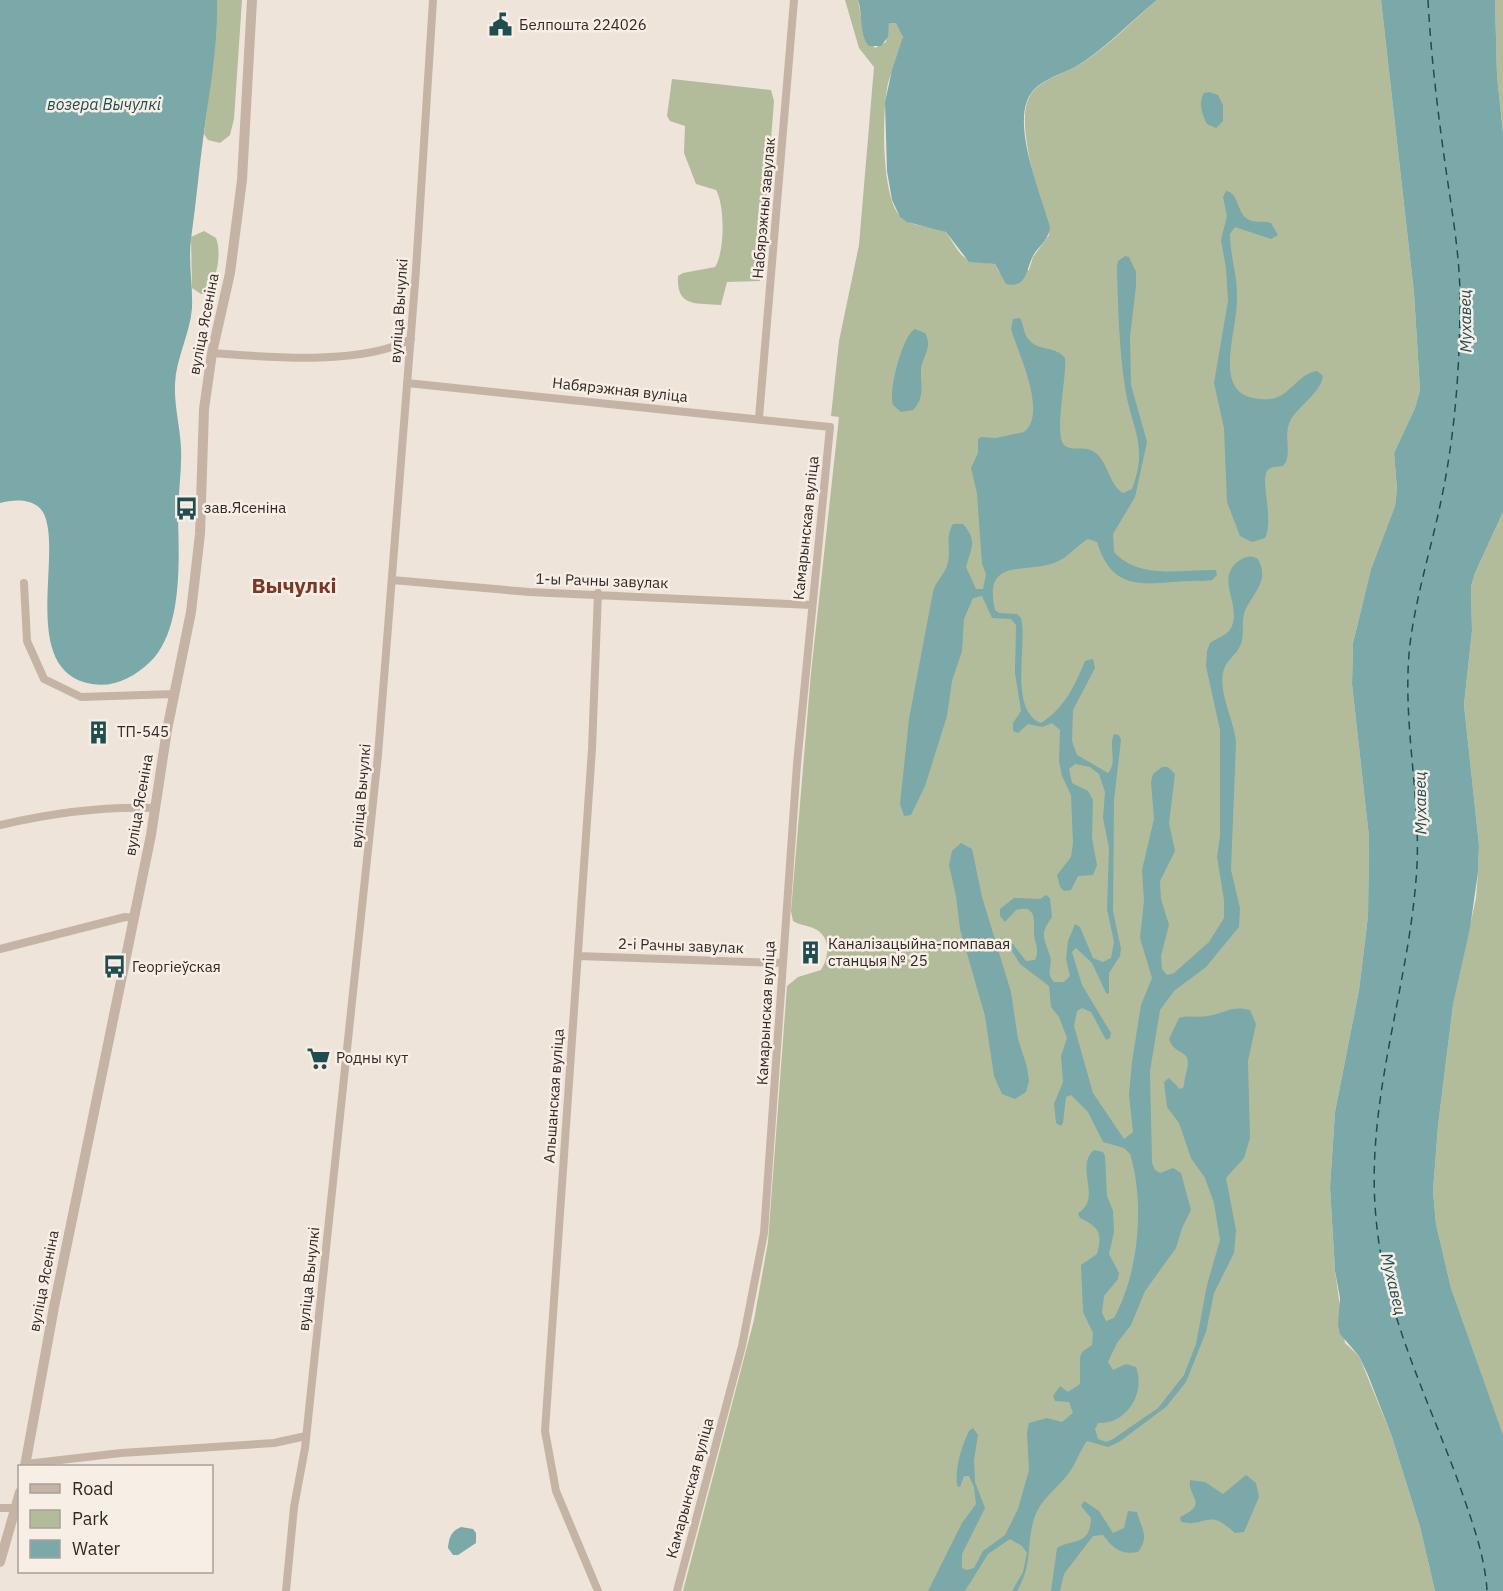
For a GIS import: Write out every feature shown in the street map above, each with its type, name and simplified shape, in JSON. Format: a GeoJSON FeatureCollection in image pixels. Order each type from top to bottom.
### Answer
{"type":"FeatureCollection","features":[{"type":"Feature","properties":{"kind":"street","name":"вуліца Ясеніна"},"geometry":{"type":"LineString","coordinates":[[26,1465],[54,1307],[156,808],[174,694],[191,612],[200,534],[203,420],[212,352],[230,273],[242,180],[252,0]]}},
{"type":"Feature","properties":{"kind":"street","name":"вуліца Вычулкі"},"geometry":{"type":"LineString","coordinates":[[286,1591],[294,1508],[306,1436],[368,871],[411,339],[433,0]]}},
{"type":"Feature","properties":{"kind":"street","name":"Набярэжны завулак"},"geometry":{"type":"LineString","coordinates":[[759,418],[794,0]]}},
{"type":"Feature","properties":{"kind":"street"},"geometry":{"type":"LineString","coordinates":[[212,352],[272,357],[358,354],[400,345],[411,339]]}},
{"type":"Feature","properties":{"kind":"street","name":"Набярэжная вуліца"},"geometry":{"type":"LineString","coordinates":[[407,383],[830,427]]}},
{"type":"Feature","properties":{"kind":"street","name":"Камарынская вуліца"},"geometry":{"type":"LineString","coordinates":[[677,1591],[742,1346],[758,1272],[772,1143],[782,963],[812,605],[830,427]]}},
{"type":"Feature","properties":{"kind":"street","name":"1-ы Рачны завулак"},"geometry":{"type":"LineString","coordinates":[[392,580],[529,592],[598,593],[812,605]]}},
{"type":"Feature","properties":{"kind":"street"},"geometry":{"type":"LineString","coordinates":[[24,583],[27,641],[44,679],[81,697],[174,694]]}},
{"type":"Feature","properties":{"kind":"street","name":"Альшанская вуліца"},"geometry":{"type":"LineString","coordinates":[[598,593],[592,749],[545,1431],[556,1491],[598,1591]]}},
{"type":"Feature","properties":{"kind":"street"},"geometry":{"type":"LineString","coordinates":[[0,825],[34,817],[103,809],[156,808]]}},
{"type":"Feature","properties":{"kind":"street"},"geometry":{"type":"LineString","coordinates":[[0,949],[124,917],[134,918]]}},
{"type":"Feature","properties":{"kind":"street","name":"2-і Рачны завулак"},"geometry":{"type":"LineString","coordinates":[[578,956],[782,963]]}},
{"type":"Feature","properties":{"kind":"street"},"geometry":{"type":"LineString","coordinates":[[26,1465],[121,1453],[274,1443],[306,1436]]}},
{"type":"Feature","properties":{"kind":"street"},"geometry":{"type":"LineString","coordinates":[[0,1562],[18,1500]]}},
{"type":"Feature","properties":{"kind":"street"},"geometry":{"type":"LineString","coordinates":[[0,1508],[16,1508]]}},
{"type":"Feature","properties":{"kind":"green space"},"geometry":{"type":"Polygon","coordinates":[[[217,0],[242,0],[234,119],[230,135],[220,143],[208,140],[204,134],[214,53],[217,0]]]}},
{"type":"Feature","properties":{"kind":"green space"},"geometry":{"type":"Polygon","coordinates":[[[845,0],[858,0],[863,28],[875,48],[886,42],[889,23],[896,23],[902,35],[901,51],[888,83],[884,131],[889,189],[899,215],[910,223],[946,232],[964,257],[969,260],[995,264],[999,272],[1029,270],[1033,257],[1049,235],[1031,167],[1025,129],[1025,113],[1032,93],[1042,83],[1075,67],[1097,52],[1157,0],[1381,0],[1414,293],[1420,390],[1415,408],[1394,453],[1397,489],[1395,506],[1371,569],[1353,643],[1352,684],[1369,837],[1368,916],[1359,990],[1335,1112],[1330,1187],[1335,1271],[1345,1343],[1359,1356],[1392,1437],[1420,1527],[1435,1591],[683,1591],[754,1320],[768,1242],[787,986],[798,977],[821,970],[827,952],[826,941],[819,931],[793,921],[791,911],[811,673],[839,417],[831,416],[839,341],[859,245],[874,67],[859,48],[845,0]]]}},
{"type":"Feature","properties":{"kind":"green space"},"geometry":{"type":"Polygon","coordinates":[[[1495,0],[1503,0],[1503,133],[1497,75],[1495,0]]]}},
{"type":"Feature","properties":{"kind":"green space"},"geometry":{"type":"Polygon","coordinates":[[[672,79],[771,90],[774,101],[760,281],[727,282],[721,305],[690,302],[680,294],[678,286],[678,276],[683,273],[715,267],[721,251],[723,228],[721,206],[716,190],[696,184],[684,153],[685,126],[670,121],[667,116],[672,79]]]}},
{"type":"Feature","properties":{"kind":"green space"},"geometry":{"type":"Polygon","coordinates":[[[204,231],[216,238],[219,251],[216,274],[210,288],[206,293],[201,294],[192,288],[191,237],[204,231]]]}},
{"type":"Feature","properties":{"kind":"green space"},"geometry":{"type":"Polygon","coordinates":[[[1503,512],[1503,1436],[1451,1288],[1436,1224],[1433,1191],[1438,1126],[1453,1005],[1476,898],[1478,872],[1479,845],[1464,705],[1472,631],[1471,587],[1475,573],[1503,512]]]}},
{"type":"Feature","properties":{"kind":"water","name":"возера Вычулкі"},"geometry":{"type":"Polygon","coordinates":[[[0,0],[217,0],[213,66],[190,248],[192,308],[175,384],[181,456],[177,594],[174,613],[161,648],[150,662],[130,677],[116,683],[92,684],[69,675],[56,658],[49,636],[47,610],[49,556],[44,514],[31,502],[0,503],[0,0]]]}},
{"type":"Feature","properties":{"kind":"water"},"geometry":{"type":"Polygon","coordinates":[[[858,0],[1157,0],[1086,60],[1035,88],[1027,101],[1024,130],[1031,164],[1050,227],[1045,240],[1033,256],[1025,277],[1018,284],[1006,284],[995,264],[969,262],[946,232],[907,222],[900,217],[892,200],[887,171],[885,102],[903,37],[896,23],[889,23],[888,37],[881,46],[869,46],[862,31],[858,0]]]}},
{"type":"Feature","properties":{"kind":"water","name":"Мухавец"},"geometry":{"type":"Polygon","coordinates":[[[1381,0],[1495,0],[1497,75],[1503,133],[1503,512],[1475,573],[1471,587],[1472,631],[1464,705],[1479,845],[1478,872],[1470,928],[1453,1005],[1438,1126],[1433,1191],[1436,1224],[1451,1288],[1503,1435],[1503,1591],[1435,1591],[1420,1527],[1392,1437],[1359,1356],[1340,1334],[1338,1325],[1340,1298],[1335,1271],[1330,1187],[1335,1112],[1359,990],[1368,916],[1369,837],[1352,684],[1353,643],[1371,569],[1395,506],[1397,489],[1394,453],[1415,408],[1420,390],[1414,293],[1381,0]]]}},
{"type":"Feature","properties":{"kind":"water"},"geometry":{"type":"Polygon","coordinates":[[[1204,93],[1218,95],[1223,105],[1223,121],[1216,128],[1207,124],[1201,109],[1202,97],[1204,93]]]}},
{"type":"Feature","properties":{"kind":"water"},"geometry":{"type":"Polygon","coordinates":[[[1226,191],[1233,195],[1246,218],[1271,223],[1278,235],[1271,239],[1235,227],[1230,234],[1237,291],[1230,365],[1232,379],[1238,390],[1250,397],[1270,399],[1283,394],[1310,373],[1317,371],[1323,376],[1318,388],[1291,419],[1287,435],[1286,462],[1283,466],[1269,469],[1266,473],[1268,530],[1265,538],[1252,542],[1240,536],[1227,502],[1224,428],[1214,383],[1228,301],[1221,240],[1227,216],[1223,197],[1226,191]]]}},
{"type":"Feature","properties":{"kind":"water"},"geometry":{"type":"Polygon","coordinates":[[[1125,256],[1129,257],[1136,272],[1130,337],[1131,385],[1147,442],[1135,497],[1113,534],[1114,552],[1124,561],[1147,570],[1216,570],[1217,575],[1212,580],[1203,581],[1139,583],[1126,580],[1115,573],[1105,561],[1097,542],[1088,539],[1054,563],[1009,571],[1000,575],[995,582],[993,593],[995,610],[999,613],[1017,614],[1021,618],[1023,630],[1022,691],[1031,716],[1041,723],[1057,710],[1068,695],[1085,661],[1093,659],[1095,668],[1073,710],[1072,741],[1077,755],[1108,773],[1113,759],[1114,734],[1119,735],[1121,740],[1114,800],[1113,911],[1121,949],[1120,956],[1109,973],[1109,994],[1106,993],[1092,963],[1076,948],[1072,952],[1082,985],[1111,1033],[1110,1038],[1106,1040],[1091,1012],[1082,1008],[1077,1011],[1074,1026],[1093,1093],[1124,1139],[1133,1132],[1129,1095],[1132,1062],[1141,1005],[1152,978],[1140,938],[1144,901],[1142,870],[1154,819],[1151,782],[1153,774],[1162,767],[1168,767],[1175,774],[1169,823],[1175,851],[1160,881],[1161,899],[1169,925],[1161,956],[1162,969],[1167,975],[1174,973],[1209,942],[1224,918],[1224,900],[1217,857],[1220,836],[1220,730],[1206,666],[1207,651],[1210,643],[1225,634],[1232,626],[1234,617],[1228,582],[1233,567],[1242,559],[1253,557],[1258,559],[1262,575],[1261,582],[1244,614],[1241,642],[1225,666],[1222,678],[1224,696],[1236,742],[1231,870],[1240,908],[1239,927],[1206,967],[1174,991],[1160,1010],[1150,1071],[1152,1163],[1155,1170],[1160,1173],[1173,1168],[1181,1173],[1191,1210],[1176,1248],[1145,1291],[1131,1325],[1117,1343],[1108,1362],[1113,1370],[1126,1364],[1136,1367],[1138,1387],[1136,1397],[1125,1413],[1117,1419],[1098,1423],[1095,1429],[1098,1439],[1106,1442],[1113,1439],[1158,1408],[1184,1375],[1196,1344],[1207,1285],[1220,1240],[1214,1203],[1205,1178],[1191,1158],[1179,1123],[1167,1107],[1164,1082],[1169,1078],[1180,1089],[1183,1088],[1188,1065],[1186,1056],[1175,1049],[1169,1039],[1179,1018],[1208,1016],[1239,1008],[1250,1010],[1256,1024],[1248,1061],[1250,1138],[1244,1158],[1226,1178],[1236,1230],[1234,1253],[1214,1293],[1206,1332],[1186,1382],[1166,1407],[1119,1442],[1108,1447],[1087,1441],[1071,1470],[1037,1512],[1025,1572],[1017,1591],[1012,1591],[1023,1572],[1027,1553],[1022,1546],[1010,1539],[988,1554],[965,1591],[928,1591],[962,1523],[976,1504],[974,1487],[969,1476],[964,1476],[960,1487],[957,1486],[959,1458],[969,1431],[973,1428],[978,1435],[974,1460],[975,1482],[985,1508],[962,1554],[962,1568],[966,1570],[974,1568],[983,1551],[1005,1535],[1018,1509],[1029,1470],[1027,1432],[1029,1423],[1047,1418],[1062,1422],[1073,1413],[1069,1402],[1055,1401],[1053,1396],[1060,1386],[1068,1392],[1080,1384],[1080,1357],[1082,1352],[1092,1345],[1093,1333],[1083,1312],[1081,1265],[1097,1254],[1100,1241],[1098,1232],[1092,1224],[1080,1218],[1078,1213],[1085,1207],[1088,1200],[1087,1165],[1094,1150],[1103,1152],[1105,1156],[1107,1196],[1113,1211],[1114,1232],[1109,1254],[1119,1273],[1118,1279],[1104,1296],[1102,1313],[1106,1321],[1114,1318],[1129,1280],[1134,1259],[1138,1215],[1135,1173],[1130,1154],[1124,1148],[1103,1142],[1088,1112],[1071,1095],[1066,1097],[1063,1123],[1061,1126],[1056,1123],[1054,1104],[1063,1082],[1061,1056],[1067,1038],[1059,1017],[1051,1007],[1049,986],[1020,964],[1009,946],[1012,943],[1026,961],[1035,960],[1037,950],[1033,915],[1028,909],[1023,909],[1016,910],[1005,922],[1000,916],[1000,909],[1014,898],[1040,899],[1046,895],[1050,898],[1052,917],[1045,928],[1044,936],[1051,960],[1050,975],[1054,982],[1064,982],[1070,976],[1066,959],[1068,941],[1075,924],[1080,927],[1093,958],[1103,962],[1111,958],[1114,942],[1107,909],[1109,848],[1103,818],[1105,792],[1099,774],[1090,767],[1075,764],[1069,769],[1072,783],[1088,791],[1093,800],[1092,838],[1097,865],[1093,875],[1078,876],[1071,890],[1064,891],[1060,887],[1057,875],[1071,857],[1073,843],[1071,795],[1062,776],[1059,761],[1060,730],[1052,723],[1042,727],[1028,724],[1018,733],[1013,731],[1013,723],[1021,711],[1015,673],[1016,625],[1011,619],[992,618],[982,596],[973,598],[964,619],[962,651],[952,681],[947,716],[925,786],[911,815],[904,816],[900,804],[909,719],[933,592],[947,566],[949,534],[953,524],[963,524],[968,530],[972,545],[966,567],[976,589],[983,589],[986,574],[982,564],[977,493],[971,468],[978,453],[978,439],[1024,432],[1031,423],[1032,397],[1025,367],[1011,329],[1013,319],[1020,318],[1026,335],[1034,344],[1057,352],[1065,358],[1060,418],[1061,439],[1064,445],[1093,451],[1102,460],[1119,490],[1123,493],[1132,489],[1137,474],[1139,448],[1125,387],[1120,342],[1117,267],[1118,261],[1125,256]]]}},
{"type":"Feature","properties":{"kind":"water"},"geometry":{"type":"Polygon","coordinates":[[[915,329],[925,333],[928,343],[921,369],[922,390],[920,400],[913,410],[901,412],[893,405],[894,377],[905,342],[915,329]]]}},
{"type":"Feature","properties":{"kind":"water"},"geometry":{"type":"Polygon","coordinates":[[[961,843],[972,849],[982,897],[1011,992],[1018,1039],[1027,1067],[1029,1081],[1026,1092],[1015,1099],[1002,1094],[994,1076],[985,1016],[960,929],[949,865],[952,851],[961,843]]]}},
{"type":"Feature","properties":{"kind":"water"},"geometry":{"type":"Polygon","coordinates":[[[1246,1475],[1256,1483],[1259,1497],[1244,1532],[1235,1533],[1226,1525],[1212,1520],[1196,1523],[1181,1522],[1180,1517],[1194,1508],[1196,1504],[1190,1480],[1205,1482],[1223,1494],[1246,1475]]]}},
{"type":"Feature","properties":{"kind":"water"},"geometry":{"type":"Polygon","coordinates":[[[1084,1501],[1099,1511],[1113,1533],[1124,1528],[1128,1511],[1137,1512],[1144,1532],[1142,1546],[1138,1552],[1126,1552],[1114,1547],[1103,1535],[1093,1536],[1064,1574],[1060,1591],[1051,1591],[1057,1548],[1080,1540],[1088,1534],[1091,1518],[1081,1506],[1084,1501]]]}},
{"type":"Feature","properties":{"kind":"water"},"geometry":{"type":"Polygon","coordinates":[[[461,1527],[473,1529],[476,1533],[476,1543],[458,1555],[453,1555],[448,1548],[450,1538],[461,1527]]]}},
{"type":"Feature","properties":{"kind":"ferry route"},"geometry":{"type":"LineString","coordinates":[[1428,0],[1435,85],[1459,267],[1459,350],[1456,401],[1446,476],[1410,644],[1408,703],[1417,821],[1416,880],[1411,922],[1381,1091],[1374,1175],[1376,1218],[1388,1286],[1408,1352],[1472,1521],[1480,1549],[1487,1591]]}},
{"type":"Feature","properties":{"kind":"place","name":"Белпошта 224026"},"geometry":{"type":"Point","coordinates":[501,25]}},
{"type":"Feature","properties":{"kind":"place","name":"зав.Ясеніна"},"geometry":{"type":"Point","coordinates":[186,508]}},
{"type":"Feature","properties":{"kind":"place","name":"ТП-545"},"geometry":{"type":"Point","coordinates":[99,732]}},
{"type":"Feature","properties":{"kind":"place","name":"Каналізацыйна-помпавая станцыя № 25"},"geometry":{"type":"Point","coordinates":[810,953]}},
{"type":"Feature","properties":{"kind":"place","name":"Георгіеўская"},"geometry":{"type":"Point","coordinates":[114,967]}},
{"type":"Feature","properties":{"kind":"place","name":"Родны кут"},"geometry":{"type":"Point","coordinates":[318,1058]}},
{"type":"Feature","properties":{"kind":"district","name":"Вычулкі"},"geometry":{"type":"Point","coordinates":[294,586]}}]}
